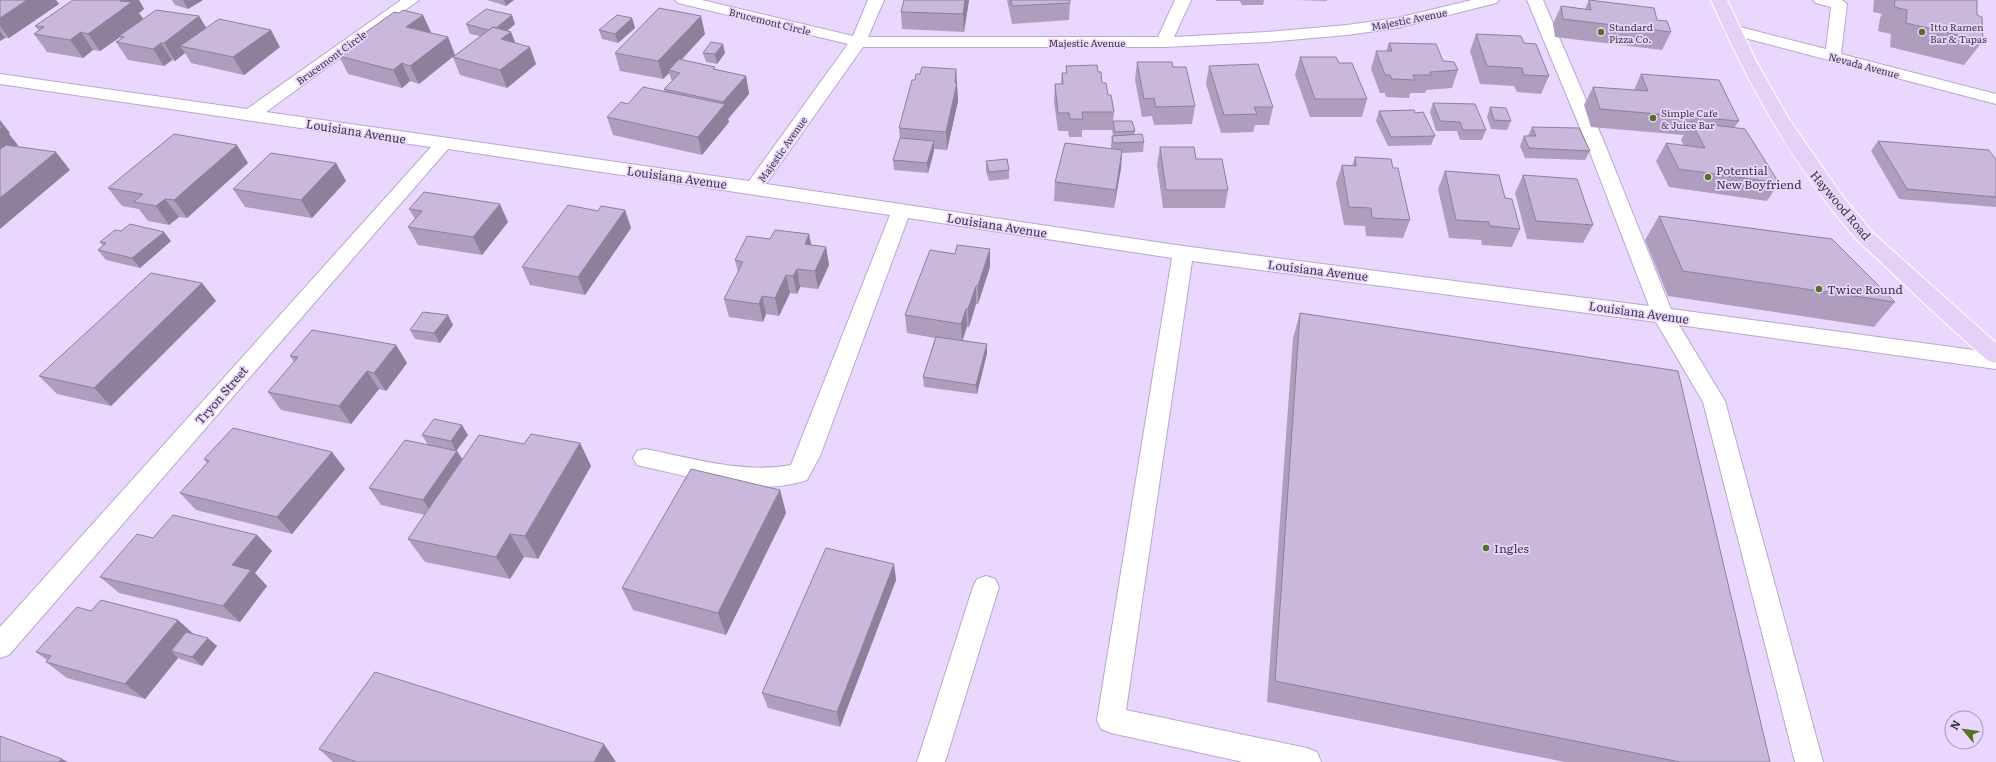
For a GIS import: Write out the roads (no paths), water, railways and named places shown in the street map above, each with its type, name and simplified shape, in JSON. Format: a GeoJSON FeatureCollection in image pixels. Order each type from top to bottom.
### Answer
{"type":"FeatureCollection","features":[{"type":"Feature","properties":{"kind":"main road","name":"Haywood Road"},"geometry":{"type":"LineString","coordinates":[[1718,0],[1732,30],[1778,117],[1808,163],[1859,230],[1923,292],[1996,355]]}},
{"type":"Feature","properties":{"kind":"street","name":"Brucemont Circle"},"geometry":{"type":"LineString","coordinates":[[250,115],[410,0]]}},
{"type":"Feature","properties":{"kind":"street","name":"Brucemont Circle"},"geometry":{"type":"LineString","coordinates":[[683,0],[858,42]]}},
{"type":"Feature","properties":{"kind":"street"},"geometry":{"type":"LineString","coordinates":[[858,42],[876,0]]}},
{"type":"Feature","properties":{"kind":"street"},"geometry":{"type":"LineString","coordinates":[[1164,42],[1183,0]]}},
{"type":"Feature","properties":{"kind":"street","name":"Majestic Avenue"},"geometry":{"type":"LineString","coordinates":[[754,188],[858,42],[1164,42],[1267,37],[1354,29],[1397,23],[1491,0]]}},
{"type":"Feature","properties":{"kind":"street"},"geometry":{"type":"LineString","coordinates":[[1535,0],[1595,142],[1663,315],[1714,401],[1809,762]]}},
{"type":"Feature","properties":{"kind":"street"},"geometry":{"type":"LineString","coordinates":[[1820,0],[1839,4],[1833,56]]}},
{"type":"Feature","properties":{"kind":"street","name":"Nevada Avenue"},"geometry":{"type":"LineString","coordinates":[[1732,30],[1996,99]]}},
{"type":"Feature","properties":{"kind":"street","name":"Louisiana Avenue"},"geometry":{"type":"LineString","coordinates":[[0,79],[754,188],[1183,253],[1663,315],[1996,361]]}},
{"type":"Feature","properties":{"kind":"street","name":"Tryon Street"},"geometry":{"type":"LineString","coordinates":[[0,646],[443,144]]}},
{"type":"Feature","properties":{"kind":"street"},"geometry":{"type":"LineString","coordinates":[[645,458],[746,476],[783,478],[799,473],[808,456],[901,210]]}},
{"type":"Feature","properties":{"kind":"street"},"geometry":{"type":"LineString","coordinates":[[1183,253],[1111,720],[1307,762]]}},
{"type":"Feature","properties":{"kind":"street"},"geometry":{"type":"LineString","coordinates":[[931,762],[986,587]]}},
{"type":"Feature","properties":{"kind":"place","name":"Standard Pizza Co."},"geometry":{"type":"Point","coordinates":[1601,32]}},
{"type":"Feature","properties":{"kind":"place","name":"Itto Ramen Bar & Tapas"},"geometry":{"type":"Point","coordinates":[1922,32]}},
{"type":"Feature","properties":{"kind":"place","name":"Simple Cafe & Juice Bar"},"geometry":{"type":"Point","coordinates":[1653,118]}},
{"type":"Feature","properties":{"kind":"place","name":"Potential New Boyfriend"},"geometry":{"type":"Point","coordinates":[1708,177]}},
{"type":"Feature","properties":{"kind":"place","name":"Twice Round"},"geometry":{"type":"Point","coordinates":[1819,289]}},
{"type":"Feature","properties":{"kind":"place","name":"Ingles"},"geometry":{"type":"Point","coordinates":[1486,548]}}]}
